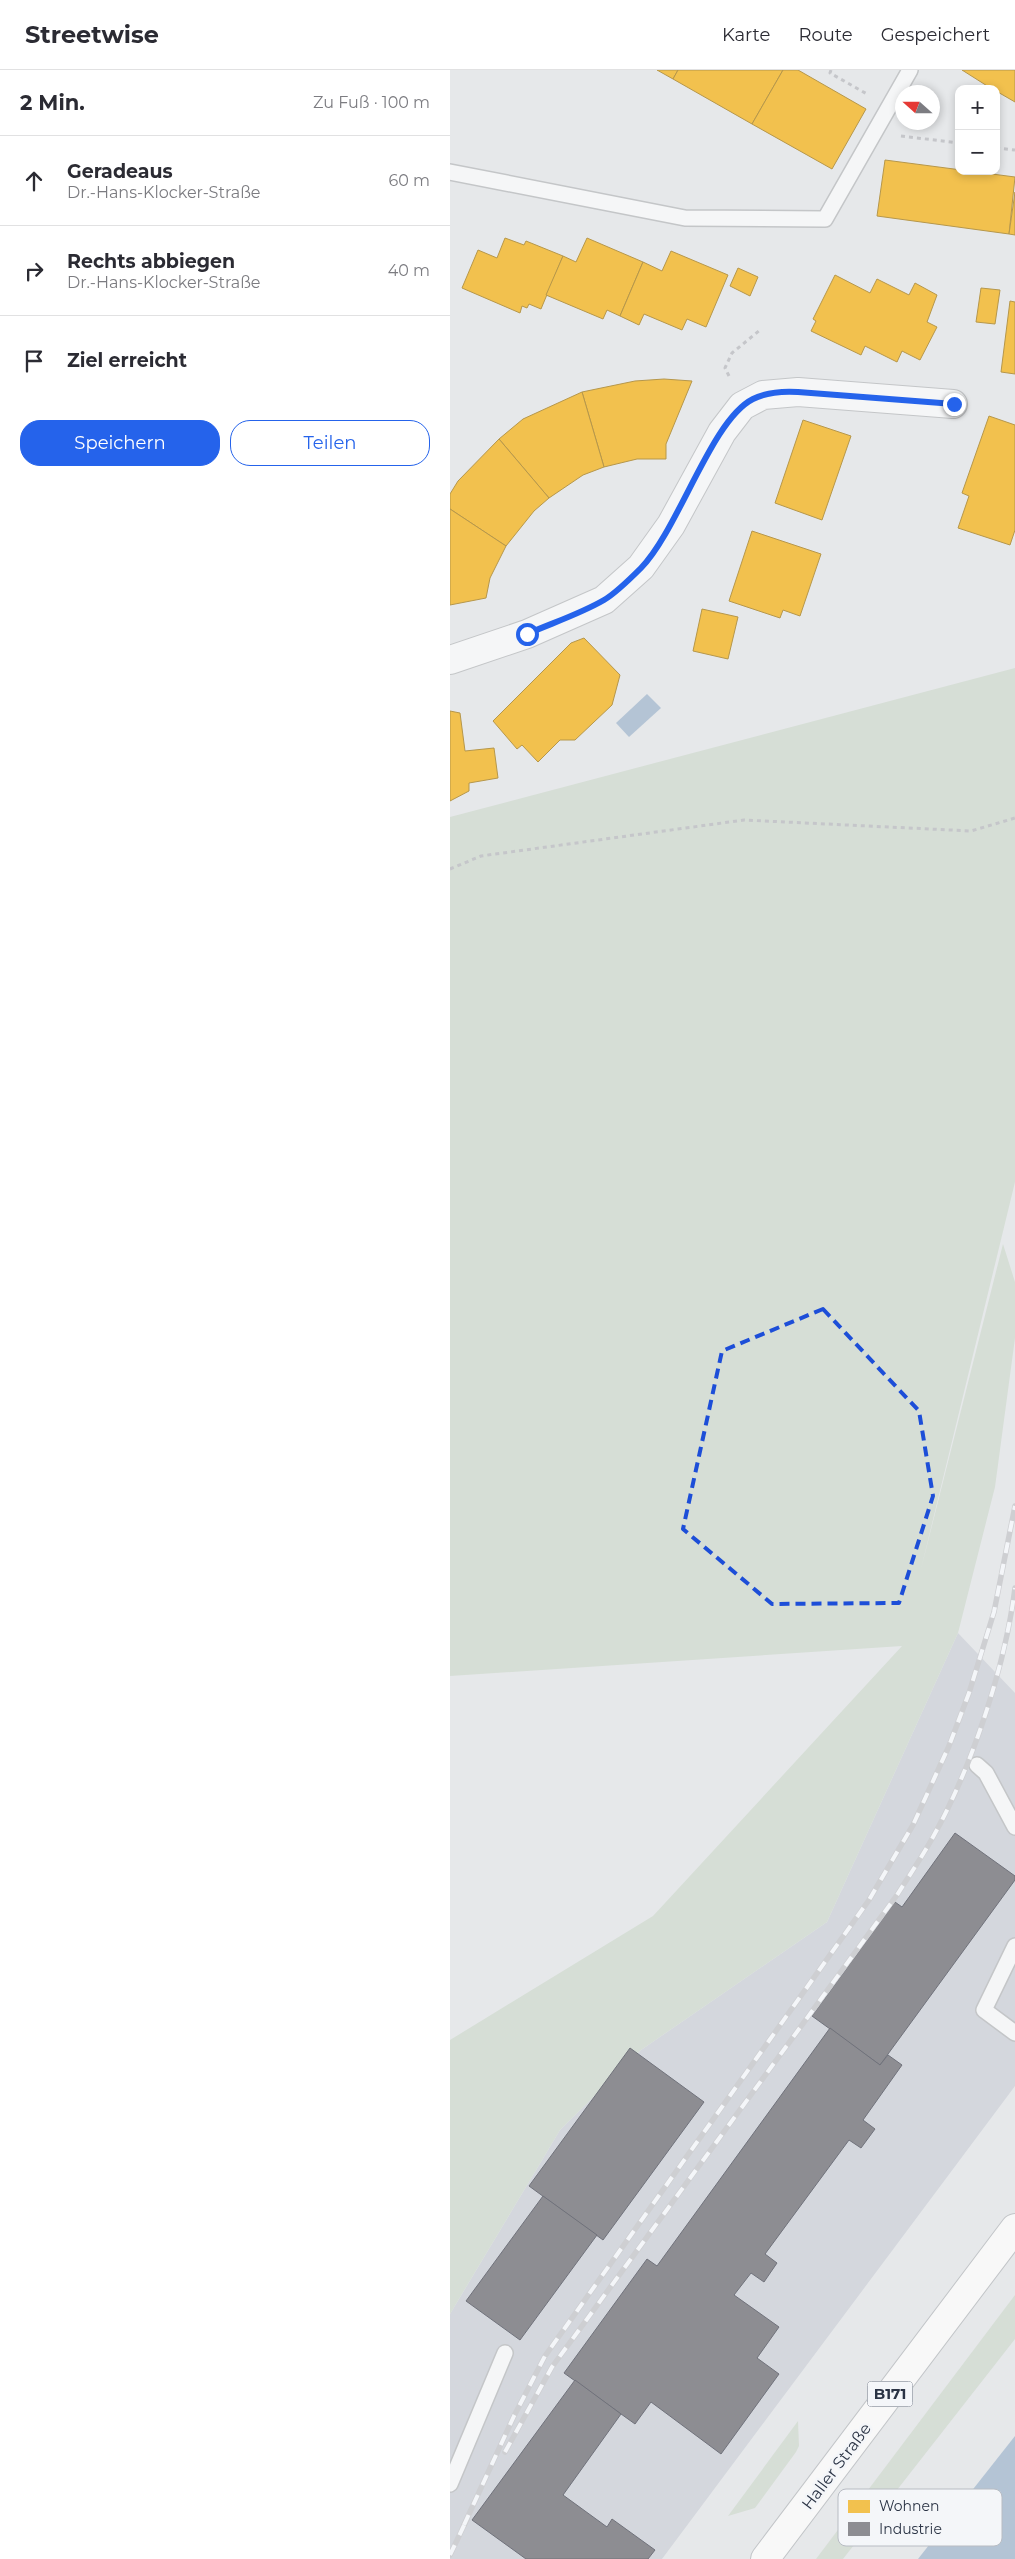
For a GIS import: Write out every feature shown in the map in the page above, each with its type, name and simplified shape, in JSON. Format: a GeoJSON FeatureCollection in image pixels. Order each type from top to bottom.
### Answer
{"type":"FeatureCollection","features":[{"type":"Feature","properties":{"kind":"main road","name":"Haller Straße"},"geometry":{"type":"LineString","coordinates":[[765,2559],[1015,2228]]}},
{"type":"Feature","properties":{"kind":"street"},"geometry":{"type":"LineString","coordinates":[[450,660],[527,634],[604,600],[642,567],[671,525],[722,432],[742,406],[763,395],[786,392],[954,404]]}},
{"type":"Feature","properties":{"kind":"lane"},"geometry":{"type":"LineString","coordinates":[[450,172],[685,218],[825,219],[910,70]]}},
{"type":"Feature","properties":{"kind":"lane"},"geometry":{"type":"LineString","coordinates":[[977,1765],[986,1774],[1015,1827]]}},
{"type":"Feature","properties":{"kind":"lane"},"geometry":{"type":"LineString","coordinates":[[1015,1946],[984,2010],[1015,2033]]}},
{"type":"Feature","properties":{"kind":"lane"},"geometry":{"type":"LineString","coordinates":[[450,2484],[505,2353]]}},
{"type":"Feature","properties":{"kind":"path"},"geometry":{"type":"LineString","coordinates":[[832,70],[830,73],[889,107]]}},
{"type":"Feature","properties":{"kind":"path"},"geometry":{"type":"LineString","coordinates":[[873,133],[955,143]]}},
{"type":"Feature","properties":{"kind":"path"},"geometry":{"type":"LineString","coordinates":[[1000,148],[1015,150]]}},
{"type":"Feature","properties":{"kind":"path"},"geometry":{"type":"LineString","coordinates":[[742,406],[725,368],[732,353],[760,330]]}},
{"type":"Feature","properties":{"kind":"path"},"geometry":{"type":"LineString","coordinates":[[450,870],[481,856],[744,820],[971,830],[1015,818]]}},
{"type":"Feature","properties":{"kind":"highlighted area"},"geometry":{"type":"Polygon","coordinates":[[[823,1309],[919,1411],[933,1496],[899,1603],[772,1604],[683,1529],[722,1351],[823,1309]]]}},
{"type":"Feature","properties":{"kind":"shaded area"},"geometry":{"type":"Polygon","coordinates":[[[1015,668],[1015,1182],[921,1569],[1003,1244],[1015,1282],[1015,1338],[995,1487],[958,1633],[827,1922],[641,2050],[560,2130],[450,2314],[450,2040],[653,1916],[902,1646],[450,1676],[450,817],[1015,668]]]}},
{"type":"Feature","properties":{"kind":"shaded area"},"geometry":{"type":"Polygon","coordinates":[[[958,1633],[1015,1693],[1015,2086],[662,2559],[450,2559],[450,2314],[560,2130],[641,2050],[827,1922],[958,1633]]]}},
{"type":"Feature","properties":{"kind":"shaded area"},"geometry":{"type":"Polygon","coordinates":[[[1015,2295],[1015,2339],[898,2489],[869,2489],[1015,2295]]]}},
{"type":"Feature","properties":{"kind":"shaded area"},"geometry":{"type":"Polygon","coordinates":[[[798,2421],[799,2446],[755,2508],[728,2516],[798,2421]]]}},
{"type":"Feature","properties":{"kind":"shaded area"},"geometry":{"type":"Polygon","coordinates":[[[838,2530],[838,2546],[853,2546],[843,2559],[816,2559],[838,2530]]]}},
{"type":"Feature","properties":{"kind":"water"},"geometry":{"type":"Polygon","coordinates":[[[647,694],[661,708],[629,737],[616,723],[647,694]]]}},
{"type":"Feature","properties":{"kind":"water"},"geometry":{"type":"Polygon","coordinates":[[[1015,2436],[1015,2559],[918,2559],[928,2546],[1002,2546],[1002,2489],[973,2489],[1015,2436]]]}},
{"type":"Feature","properties":{"kind":"building: Wohnen"},"geometry":{"type":"Polygon","coordinates":[[[657,70],[678,70],[673,79],[657,70]]]}},
{"type":"Feature","properties":{"kind":"building: Wohnen"},"geometry":{"type":"Polygon","coordinates":[[[678,70],[783,70],[752,124],[673,79],[678,70]]]}},
{"type":"Feature","properties":{"kind":"building: Wohnen"},"geometry":{"type":"Polygon","coordinates":[[[783,70],[798,70],[866,109],[832,169],[752,124],[783,70]]]}},
{"type":"Feature","properties":{"kind":"building: Wohnen"},"geometry":{"type":"Polygon","coordinates":[[[962,70],[1015,70],[1015,102],[1000,93],[1000,85],[986,85],[962,70]]]}},
{"type":"Feature","properties":{"kind":"building: Wohnen"},"geometry":{"type":"Polygon","coordinates":[[[885,160],[955,169],[955,175],[1015,177],[1009,234],[877,216],[885,160]]]}},
{"type":"Feature","properties":{"kind":"building: Wohnen"},"geometry":{"type":"Polygon","coordinates":[[[1015,192],[1015,235],[1009,234],[1015,192]]]}},
{"type":"Feature","properties":{"kind":"building: Wohnen"},"geometry":{"type":"Polygon","coordinates":[[[505,238],[524,245],[526,241],[563,256],[541,309],[529,304],[527,308],[522,306],[520,313],[462,288],[478,250],[497,258],[505,238]]]}},
{"type":"Feature","properties":{"kind":"building: Wohnen"},"geometry":{"type":"Polygon","coordinates":[[[587,238],[643,262],[620,316],[607,310],[603,319],[546,295],[563,256],[576,262],[587,238]]]}},
{"type":"Feature","properties":{"kind":"building: Wohnen"},"geometry":{"type":"Polygon","coordinates":[[[671,251],[728,275],[706,327],[687,319],[682,330],[644,314],[639,325],[620,316],[643,262],[662,271],[671,251]]]}},
{"type":"Feature","properties":{"kind":"building: Wohnen"},"geometry":{"type":"Polygon","coordinates":[[[738,268],[758,277],[750,296],[730,286],[738,268]]]}},
{"type":"Feature","properties":{"kind":"building: Wohnen"},"geometry":{"type":"Polygon","coordinates":[[[835,275],[870,293],[877,279],[909,295],[915,283],[937,295],[927,322],[937,327],[920,360],[902,351],[897,362],[865,346],[861,355],[811,331],[816,321],[813,319],[835,275]]]}},
{"type":"Feature","properties":{"kind":"building: Wohnen"},"geometry":{"type":"Polygon","coordinates":[[[981,288],[1000,290],[995,324],[976,322],[981,288]]]}},
{"type":"Feature","properties":{"kind":"building: Wohnen"},"geometry":{"type":"Polygon","coordinates":[[[1010,301],[1015,302],[1015,374],[1001,372],[1010,301]]]}},
{"type":"Feature","properties":{"kind":"building: Wohnen"},"geometry":{"type":"Polygon","coordinates":[[[664,379],[692,381],[666,444],[666,459],[637,459],[604,467],[582,392],[635,381],[664,379]]]}},
{"type":"Feature","properties":{"kind":"building: Wohnen"},"geometry":{"type":"Polygon","coordinates":[[[582,392],[604,467],[583,475],[549,498],[499,439],[523,419],[582,392]]]}},
{"type":"Feature","properties":{"kind":"building: Wohnen"},"geometry":{"type":"Polygon","coordinates":[[[989,416],[1015,425],[1015,530],[1010,545],[958,528],[969,496],[962,493],[989,416]]]}},
{"type":"Feature","properties":{"kind":"building: Wohnen"},"geometry":{"type":"Polygon","coordinates":[[[803,420],[851,436],[822,520],[775,503],[803,420]]]}},
{"type":"Feature","properties":{"kind":"building: Wohnen"},"geometry":{"type":"Polygon","coordinates":[[[499,439],[549,498],[534,511],[506,546],[450,509],[450,494],[458,481],[499,439]]]}},
{"type":"Feature","properties":{"kind":"building: Wohnen"},"geometry":{"type":"Polygon","coordinates":[[[450,509],[506,546],[490,578],[486,598],[450,605],[450,509]]]}},
{"type":"Feature","properties":{"kind":"building: Wohnen"},"geometry":{"type":"Polygon","coordinates":[[[752,531],[821,554],[800,616],[783,610],[780,618],[729,601],[752,531]]]}},
{"type":"Feature","properties":{"kind":"building: Wohnen"},"geometry":{"type":"Polygon","coordinates":[[[702,609],[738,617],[728,659],[693,651],[702,609]]]}},
{"type":"Feature","properties":{"kind":"building: Wohnen"},"geometry":{"type":"Polygon","coordinates":[[[584,638],[620,675],[612,705],[575,740],[560,740],[538,762],[522,745],[517,749],[493,721],[571,643],[584,638]]]}},
{"type":"Feature","properties":{"kind":"building: Wohnen"},"geometry":{"type":"Polygon","coordinates":[[[450,711],[460,713],[465,751],[494,748],[498,778],[469,783],[469,791],[450,801],[450,711]]]}},
{"type":"Feature","properties":{"kind":"building: Industrie"},"geometry":{"type":"Polygon","coordinates":[[[955,1833],[1015,1876],[1015,1880],[880,2065],[812,2016],[895,1902],[902,1907],[955,1833]]]}},
{"type":"Feature","properties":{"kind":"building: Industrie"},"geometry":{"type":"Polygon","coordinates":[[[830,2028],[880,2065],[888,2055],[902,2065],[863,2120],[875,2129],[861,2148],[849,2140],[765,2254],[777,2263],[764,2282],[751,2273],[734,2295],[779,2327],[757,2358],[779,2374],[721,2454],[651,2402],[635,2424],[564,2373],[647,2259],[657,2266],[830,2028]]]}},
{"type":"Feature","properties":{"kind":"building: Industrie"},"geometry":{"type":"Polygon","coordinates":[[[630,2048],[704,2102],[603,2240],[529,2186],[630,2048]]]}},
{"type":"Feature","properties":{"kind":"building: Industrie"},"geometry":{"type":"Polygon","coordinates":[[[543,2196],[597,2235],[520,2340],[466,2301],[543,2196]]]}},
{"type":"Feature","properties":{"kind":"building: Industrie"},"geometry":{"type":"Polygon","coordinates":[[[575,2380],[621,2414],[563,2495],[607,2527],[612,2519],[655,2550],[648,2559],[526,2559],[472,2520],[575,2380]]]}},
{"type":"Feature","properties":{"kind":"railway"},"geometry":{"type":"LineString","coordinates":[[464,2525],[514,2416],[545,2356],[869,1900],[913,1825],[949,1746],[969,1693],[994,1612],[1015,1506]]}},
{"type":"Feature","properties":{"kind":"railway"},"geometry":{"type":"LineString","coordinates":[[505,2452],[552,2367],[897,1895],[929,1844],[961,1780],[985,1716],[1003,1650],[1015,1588]]}},
{"type":"Feature","properties":{"kind":"railway"},"geometry":{"type":"LineString","coordinates":[[450,2555],[467,2519]]}},
{"type":"Feature","properties":{"kind":"route"},"geometry":{"type":"LineString","coordinates":[[527,634],[604,600],[642,567],[671,525],[706,458],[722,432],[742,406],[752,400],[774,392],[798,392],[954,404]]}}]}
